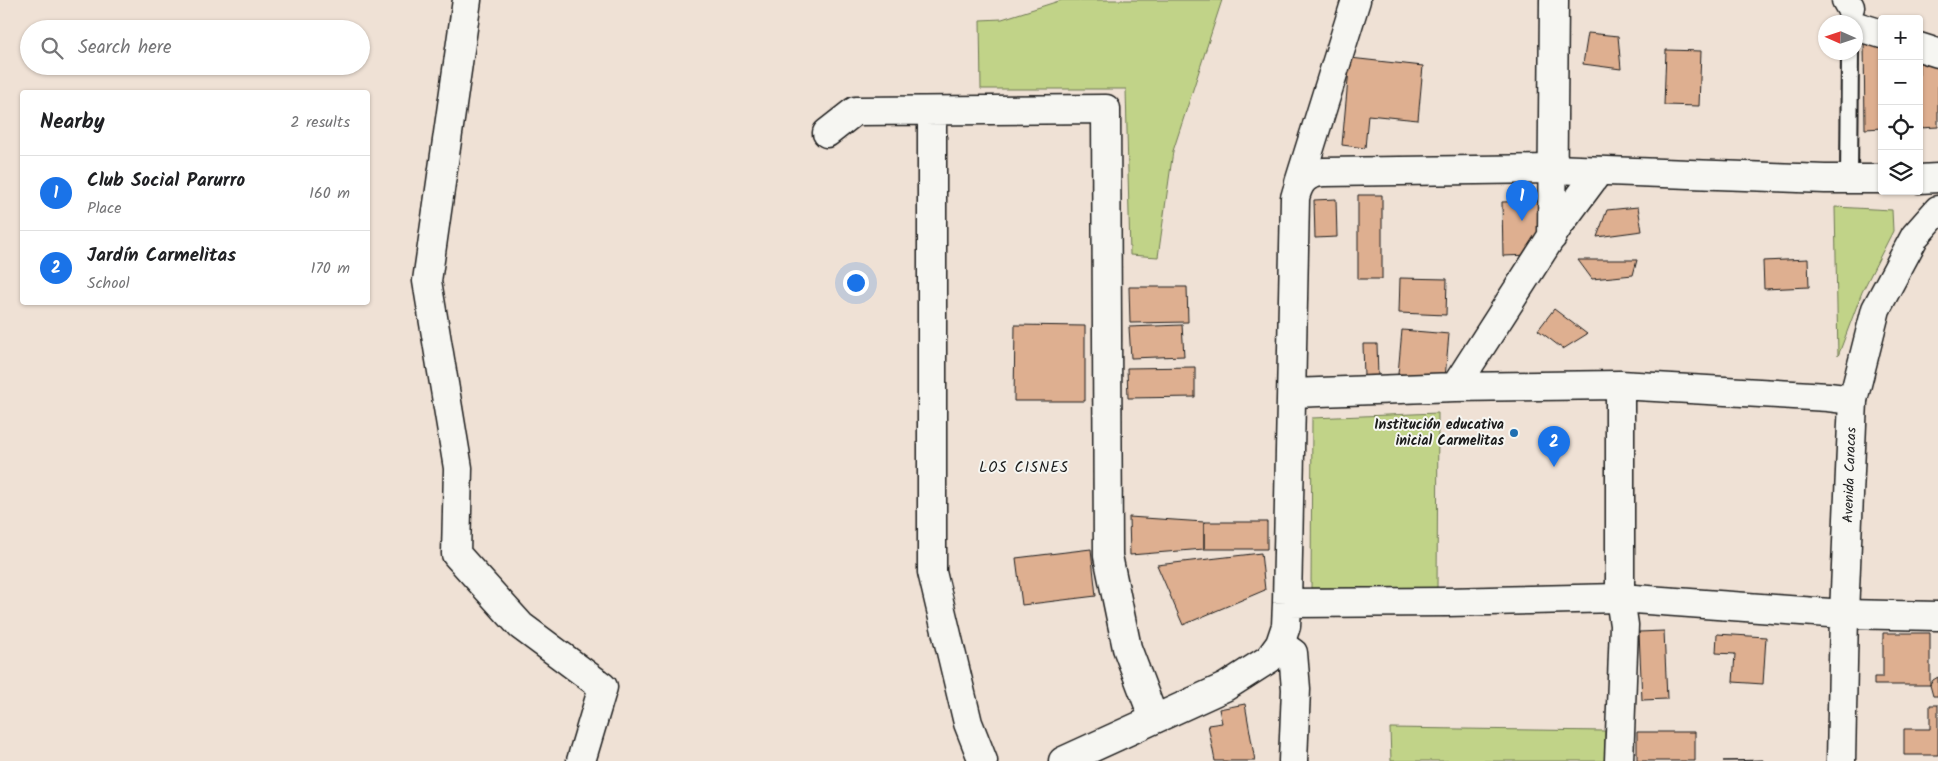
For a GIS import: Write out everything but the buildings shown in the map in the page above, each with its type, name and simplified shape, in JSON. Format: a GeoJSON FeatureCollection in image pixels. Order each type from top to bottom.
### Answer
{"type":"FeatureCollection","features":[{"type":"Feature","properties":{"kind":"street"},"geometry":{"type":"LineString","coordinates":[[467,0],[427,281],[458,468],[456,554],[521,626],[603,687],[581,761]]}},
{"type":"Feature","properties":{"kind":"street"},"geometry":{"type":"LineString","coordinates":[[1063,761],[1224,687],[1269,660],[1280,644],[1286,626],[1287,603],[1295,198],[1356,0]]}},
{"type":"Feature","properties":{"kind":"street"},"geometry":{"type":"LineString","coordinates":[[1552,237],[1554,0]]}},
{"type":"Feature","properties":{"kind":"street"},"geometry":{"type":"LineString","coordinates":[[1851,11],[1878,31]]}},
{"type":"Feature","properties":{"kind":"street"},"geometry":{"type":"LineString","coordinates":[[1923,48],[1938,53]]}},
{"type":"Feature","properties":{"kind":"street"},"geometry":{"type":"LineString","coordinates":[[827,133],[855,111],[932,112],[1106,109],[1108,556],[1127,648],[1154,719]]}},
{"type":"Feature","properties":{"kind":"street"},"geometry":{"type":"LineString","coordinates":[[932,112],[932,572],[968,723],[983,761]]}},
{"type":"Feature","properties":{"kind":"street"},"geometry":{"type":"LineString","coordinates":[[1299,183],[1310,174],[1324,172],[1552,170],[1878,179]]}},
{"type":"Feature","properties":{"kind":"street"},"geometry":{"type":"LineString","coordinates":[[1455,388],[1552,237],[1599,171]]}},
{"type":"Feature","properties":{"kind":"street"},"geometry":{"type":"LineString","coordinates":[[1923,179],[1938,178]]}},
{"type":"Feature","properties":{"kind":"street","name":"Avenida Caracas"},"geometry":{"type":"LineString","coordinates":[[1841,761],[1844,614],[1853,400],[1876,309],[1915,236],[1938,210]]}},
{"type":"Feature","properties":{"kind":"street"},"geometry":{"type":"LineString","coordinates":[[1292,393],[1620,385],[1853,400]]}},
{"type":"Feature","properties":{"kind":"street"},"geometry":{"type":"LineString","coordinates":[[1619,761],[1624,625],[1620,598],[1620,385]]}},
{"type":"Feature","properties":{"kind":"street"},"geometry":{"type":"LineString","coordinates":[[1287,603],[1620,598],[1844,614],[1938,616]]}},
{"type":"Feature","properties":{"kind":"street"},"geometry":{"type":"LineString","coordinates":[[1280,644],[1293,652],[1296,689],[1293,761]]}},
{"type":"Feature","properties":{"kind":"lane"},"geometry":{"type":"LineString","coordinates":[[1849,179],[1850,60]]}},
{"type":"Feature","properties":{"kind":"green space"},"geometry":{"type":"Polygon","coordinates":[[[1062,0],[1222,0],[1173,151],[1158,257],[1130,255],[1126,89],[981,89],[980,20],[1002,19],[1062,0]]]}},
{"type":"Feature","properties":{"kind":"green space"},"geometry":{"type":"Polygon","coordinates":[[[1835,207],[1892,210],[1893,231],[1862,292],[1838,356],[1835,207]]]}},
{"type":"Feature","properties":{"kind":"green space"},"geometry":{"type":"Polygon","coordinates":[[[1438,413],[1437,589],[1311,588],[1312,418],[1438,413]]]}},
{"type":"Feature","properties":{"kind":"green space"},"geometry":{"type":"Polygon","coordinates":[[[1390,728],[1605,731],[1605,761],[1391,761],[1390,728]]]}},
{"type":"Feature","properties":{"kind":"place","name":"Club Social Parurro"},"geometry":{"type":"Point","coordinates":[1522,221]}},
{"type":"Feature","properties":{"kind":"place","name":"Institución educativa inicial Carmelitas"},"geometry":{"type":"Point","coordinates":[1514,433]}},
{"type":"Feature","properties":{"kind":"place","name":"Jardín Carmelitas"},"geometry":{"type":"Point","coordinates":[1554,467]}},
{"type":"Feature","properties":{"kind":"district","name":"LOS CISNES"},"geometry":{"type":"Point","coordinates":[1024,468]}}]}
